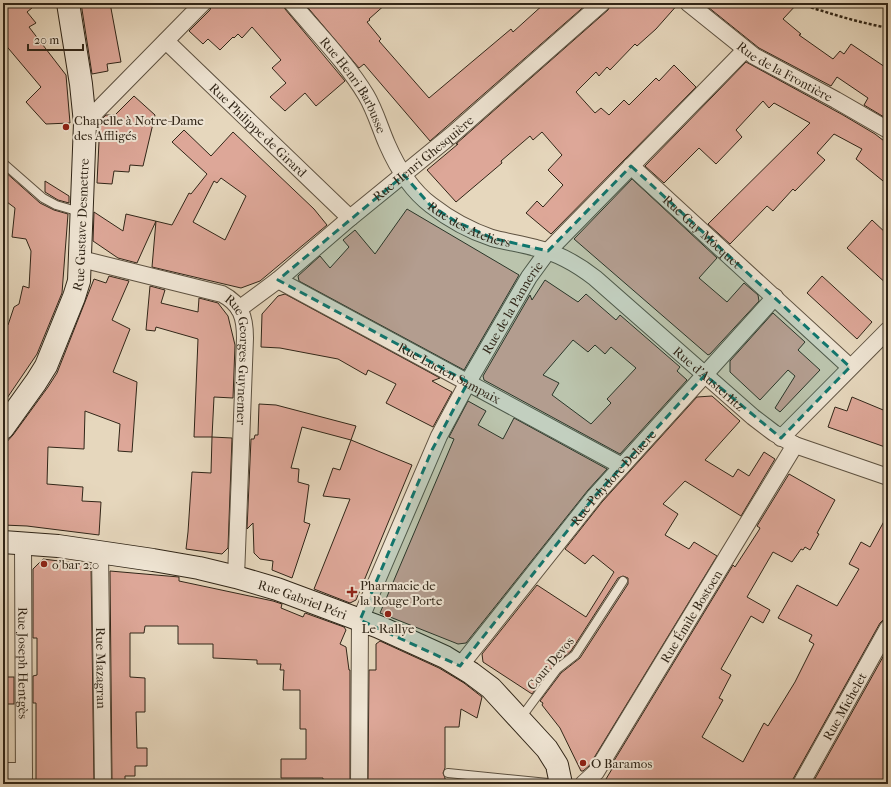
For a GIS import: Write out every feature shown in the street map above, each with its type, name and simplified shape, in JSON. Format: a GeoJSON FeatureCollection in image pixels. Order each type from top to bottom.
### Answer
{"type":"FeatureCollection","features":[{"type":"Feature","properties":{"kind":"street","name":"Rue Gustave Desmettre"},"geometry":{"type":"LineString","coordinates":[[3,428],[42,373],[52,355],[77,288],[80,274],[85,123],[83,100],[68,3]]}},
{"type":"Feature","properties":{"kind":"street"},"geometry":{"type":"LineString","coordinates":[[85,123],[203,3]]}},
{"type":"Feature","properties":{"kind":"street","name":"Rue Henri Barbusse"},"geometry":{"type":"LineString","coordinates":[[292,3],[350,72],[366,94],[387,145],[404,175]]}},
{"type":"Feature","properties":{"kind":"street","name":"Rue Henri Ghesquière"},"geometry":{"type":"LineString","coordinates":[[239,309],[278,280],[350,218],[404,175],[602,3]]}},
{"type":"Feature","properties":{"kind":"street","name":"Rue de la Frontière"},"geometry":{"type":"LineString","coordinates":[[688,3],[745,50],[888,130]]}},
{"type":"Feature","properties":{"kind":"street","name":"Rue Philippe de Girard"},"geometry":{"type":"LineString","coordinates":[[166,41],[350,218]]}},
{"type":"Feature","properties":{"kind":"street","name":"Rue de la Pannerie"},"geometry":{"type":"LineString","coordinates":[[360,620],[432,450],[468,382],[529,277],[548,251],[745,50]]}},
{"type":"Feature","properties":{"kind":"street","name":"Rue Guy Môcquet"},"geometry":{"type":"LineString","coordinates":[[631,166],[850,367]]}},
{"type":"Feature","properties":{"kind":"street","name":"Rue des Ateliers"},"geometry":{"type":"LineString","coordinates":[[404,175],[416,191],[430,205],[455,221],[492,238],[548,251]]}},
{"type":"Feature","properties":{"kind":"street","name":"Rue d'Austerlitz"},"geometry":{"type":"LineString","coordinates":[[548,251],[565,258],[589,273],[753,417],[788,441],[888,477]]}},
{"type":"Feature","properties":{"kind":"street","name":"Rue Georges Guynemer"},"geometry":{"type":"LineString","coordinates":[[81,259],[222,294],[236,304],[239,309],[244,323],[245,338],[236,577]]}},
{"type":"Feature","properties":{"kind":"street","name":"Rue Lucien Sampaix"},"geometry":{"type":"LineString","coordinates":[[278,280],[622,466]]}},
{"type":"Feature","properties":{"kind":"street","name":"Rue Polydore Delaere"},"geometry":{"type":"LineString","coordinates":[[460,666],[582,512],[775,297]]}},
{"type":"Feature","properties":{"kind":"street","name":"Rue Émile Bostoen"},"geometry":{"type":"LineString","coordinates":[[583,784],[596,772],[788,441],[850,367],[888,330]]}},
{"type":"Feature","properties":{"kind":"street","name":"Rue Gabriel Péri"},"geometry":{"type":"LineString","coordinates":[[13,542],[58,546],[177,564],[236,577],[277,589],[360,620],[419,645],[460,666],[491,688],[547,749],[557,765],[560,784]]}},
{"type":"Feature","properties":{"kind":"street","name":"Rue Joseph Hentgès"},"geometry":{"type":"LineString","coordinates":[[13,542],[24,778]]}},
{"type":"Feature","properties":{"kind":"street","name":"Rue Mazagran"},"geometry":{"type":"LineString","coordinates":[[100,552],[103,784]]}},
{"type":"Feature","properties":{"kind":"street"},"geometry":{"type":"LineString","coordinates":[[359,784],[360,620]]}},
{"type":"Feature","properties":{"kind":"street","name":"Rue Michelet"},"geometry":{"type":"LineString","coordinates":[[801,784],[888,628]]}},
{"type":"Feature","properties":{"kind":"street"},"geometry":{"type":"LineString","coordinates":[[3,772],[24,778]]}},
{"type":"Feature","properties":{"kind":"lane"},"geometry":{"type":"LineString","coordinates":[[3,163],[43,198],[56,205],[83,212]]}},
{"type":"Feature","properties":{"kind":"lane","name":"Cour Devos"},"geometry":{"type":"LineString","coordinates":[[520,719],[556,669],[575,655],[623,581]]}},
{"type":"Feature","properties":{"kind":"lane"},"geometry":{"type":"LineString","coordinates":[[448,773],[560,784]]}},
{"type":"Feature","properties":{"kind":"path"},"geometry":{"type":"LineString","coordinates":[[802,3],[839,16],[870,25],[888,28]]}},
{"type":"Feature","properties":{"kind":"highlighted area"},"geometry":{"type":"Polygon","coordinates":[[[631,166],[850,367],[781,438],[705,375],[595,496],[460,666],[360,620],[432,450],[468,382],[278,280],[404,175],[430,205],[455,221],[492,238],[548,251],[631,166]]]}},
{"type":"Feature","properties":{"kind":"building"},"geometry":{"type":"Polygon","coordinates":[[[3,3],[38,3],[27,12],[36,23],[29,27],[66,75],[70,123],[46,124],[26,102],[41,87],[3,42],[3,3]]]}},
{"type":"Feature","properties":{"kind":"building"},"geometry":{"type":"Polygon","coordinates":[[[81,3],[110,3],[121,62],[107,64],[108,71],[92,74],[81,3]]]}},
{"type":"Feature","properties":{"kind":"building"},"geometry":{"type":"Polygon","coordinates":[[[212,3],[283,3],[285,9],[345,81],[316,106],[305,93],[285,111],[270,97],[286,83],[272,68],[281,60],[252,27],[242,38],[238,34],[220,50],[208,39],[203,44],[189,31],[210,10],[212,3]]]}},
{"type":"Feature","properties":{"kind":"building"},"geometry":{"type":"Polygon","coordinates":[[[304,3],[387,3],[367,22],[381,39],[379,41],[429,98],[511,29],[513,32],[545,3],[588,3],[430,141],[364,64],[359,68],[304,3]]]}},
{"type":"Feature","properties":{"kind":"building"},"geometry":{"type":"Polygon","coordinates":[[[611,3],[679,3],[656,29],[637,46],[635,44],[610,70],[607,67],[599,76],[596,72],[576,92],[595,113],[601,108],[609,115],[624,100],[629,105],[656,78],[659,81],[674,65],[696,87],[551,234],[526,213],[537,201],[543,207],[563,185],[548,170],[562,155],[542,132],[533,140],[530,136],[501,161],[502,163],[456,202],[427,170],[608,10],[611,3]]]}},
{"type":"Feature","properties":{"kind":"building"},"geometry":{"type":"Polygon","coordinates":[[[703,3],[798,3],[783,19],[801,34],[799,35],[833,59],[840,51],[844,54],[851,44],[888,69],[888,110],[884,117],[864,105],[868,98],[837,77],[831,86],[759,48],[703,3]]]}},
{"type":"Feature","properties":{"kind":"building"},"geometry":{"type":"Polygon","coordinates":[[[746,62],[843,115],[875,134],[888,144],[888,185],[856,159],[862,149],[834,134],[817,153],[825,160],[795,191],[793,189],[773,211],[767,206],[730,244],[708,224],[810,123],[774,103],[769,108],[763,101],[736,130],[742,137],[716,164],[699,148],[664,183],[645,166],[746,62]]]}},
{"type":"Feature","properties":{"kind":"building"},"geometry":{"type":"Polygon","coordinates":[[[134,96],[155,115],[143,166],[130,165],[129,172],[114,171],[112,184],[97,183],[100,121],[106,115],[115,115],[134,96]]]}},
{"type":"Feature","properties":{"kind":"building"},"geometry":{"type":"Polygon","coordinates":[[[184,130],[211,156],[233,132],[314,209],[327,225],[260,281],[241,288],[152,267],[156,221],[172,225],[189,193],[191,194],[207,174],[172,142],[184,130]],[[221,178],[217,183],[214,181],[193,222],[225,240],[246,196],[221,178]]]}},
{"type":"Feature","properties":{"kind":"building"},"geometry":{"type":"Polygon","coordinates":[[[3,170],[40,203],[54,210],[68,214],[62,293],[37,354],[3,404],[3,323],[8,325],[14,307],[19,304],[23,286],[29,288],[31,251],[26,239],[12,237],[15,208],[3,199],[3,170]]]}},
{"type":"Feature","properties":{"kind":"building"},"geometry":{"type":"Polygon","coordinates":[[[632,179],[717,258],[699,278],[727,302],[744,283],[758,295],[759,301],[708,355],[574,239],[632,179]]]}},
{"type":"Feature","properties":{"kind":"building"},"geometry":{"type":"Polygon","coordinates":[[[45,181],[69,196],[69,203],[58,200],[45,192],[45,181]]]}},
{"type":"Feature","properties":{"kind":"building"},"geometry":{"type":"Polygon","coordinates":[[[407,209],[519,275],[464,370],[299,281],[298,276],[320,256],[330,268],[349,247],[343,240],[355,230],[375,254],[407,209]]]}},
{"type":"Feature","properties":{"kind":"building"},"geometry":{"type":"Polygon","coordinates":[[[94,212],[123,231],[126,214],[156,221],[137,263],[118,258],[93,241],[94,212]]]}},
{"type":"Feature","properties":{"kind":"building"},"geometry":{"type":"Polygon","coordinates":[[[872,220],[888,235],[888,285],[847,248],[872,220]]]}},
{"type":"Feature","properties":{"kind":"building"},"geometry":{"type":"Polygon","coordinates":[[[109,276],[129,281],[112,320],[130,329],[113,372],[137,382],[132,452],[118,451],[120,424],[85,411],[84,449],[48,447],[47,484],[83,487],[82,501],[101,502],[99,535],[27,526],[3,525],[3,446],[13,435],[57,373],[94,279],[106,283],[109,276]]]}},
{"type":"Feature","properties":{"kind":"building"},"geometry":{"type":"Polygon","coordinates":[[[822,276],[872,322],[857,339],[807,293],[822,276]]]}},
{"type":"Feature","properties":{"kind":"building"},"geometry":{"type":"Polygon","coordinates":[[[545,280],[578,302],[586,294],[616,320],[620,315],[680,367],[677,371],[687,380],[620,454],[484,380],[483,376],[530,295],[532,300],[545,280]],[[573,340],[543,375],[559,383],[552,395],[591,424],[611,403],[607,399],[636,368],[611,347],[605,354],[595,345],[588,352],[573,340]]]}},
{"type":"Feature","properties":{"kind":"building"},"geometry":{"type":"Polygon","coordinates":[[[150,286],[165,290],[161,303],[198,312],[199,298],[218,303],[228,316],[235,345],[233,398],[214,397],[212,437],[194,437],[198,339],[156,327],[155,331],[146,330],[150,286]]]}},
{"type":"Feature","properties":{"kind":"building"},"geometry":{"type":"Polygon","coordinates":[[[285,294],[440,378],[432,381],[452,392],[433,427],[386,403],[396,384],[368,370],[366,375],[338,359],[280,348],[261,347],[262,314],[278,296],[285,294]]]}},
{"type":"Feature","properties":{"kind":"building"},"geometry":{"type":"Polygon","coordinates":[[[773,313],[805,342],[798,350],[820,370],[780,412],[775,408],[795,376],[788,370],[760,400],[730,372],[730,361],[773,313]]]}},
{"type":"Feature","properties":{"kind":"building"},"geometry":{"type":"Polygon","coordinates":[[[712,396],[740,421],[705,460],[733,477],[738,469],[749,476],[764,452],[775,459],[741,516],[685,481],[663,504],[678,514],[665,535],[689,549],[694,542],[717,556],[589,766],[581,771],[560,728],[542,705],[543,703],[540,701],[561,673],[580,658],[628,584],[628,578],[623,576],[618,578],[571,651],[553,666],[532,694],[483,662],[482,654],[537,585],[586,617],[614,572],[593,555],[585,564],[565,549],[602,502],[697,397],[712,396]]]}},
{"type":"Feature","properties":{"kind":"building"},"geometry":{"type":"Polygon","coordinates":[[[852,397],[888,412],[888,448],[828,427],[835,407],[847,411],[852,397]]]}},
{"type":"Feature","properties":{"kind":"building"},"geometry":{"type":"Polygon","coordinates":[[[468,401],[486,411],[478,425],[503,439],[514,418],[607,469],[588,490],[466,643],[458,644],[380,613],[454,439],[449,437],[468,401]]]}},
{"type":"Feature","properties":{"kind":"building"},"geometry":{"type":"Polygon","coordinates":[[[259,404],[276,405],[356,426],[351,440],[302,427],[291,468],[299,469],[298,482],[309,485],[304,522],[310,524],[292,578],[272,570],[273,561],[260,559],[254,553],[253,523],[247,529],[251,439],[254,439],[255,435],[258,435],[259,404]]]}},
{"type":"Feature","properties":{"kind":"building"},"geometry":{"type":"Polygon","coordinates":[[[212,437],[232,438],[228,548],[222,554],[186,549],[192,472],[211,473],[212,437]]]}},
{"type":"Feature","properties":{"kind":"building"},"geometry":{"type":"Polygon","coordinates":[[[351,440],[412,465],[356,600],[350,603],[314,589],[350,499],[323,496],[333,468],[340,470],[351,440]]]}},
{"type":"Feature","properties":{"kind":"building"},"geometry":{"type":"Polygon","coordinates":[[[789,474],[835,500],[817,533],[819,534],[810,550],[805,547],[803,550],[801,549],[792,562],[773,552],[747,597],[770,610],[763,623],[751,616],[721,669],[731,675],[719,698],[723,700],[702,737],[743,762],[764,723],[768,726],[795,682],[814,644],[809,641],[812,635],[778,618],[797,585],[837,606],[859,569],[849,564],[861,542],[870,547],[888,514],[888,619],[883,620],[880,623],[793,779],[792,784],[603,784],[612,769],[609,769],[733,565],[735,567],[759,530],[760,528],[757,526],[789,474]]]}},
{"type":"Feature","properties":{"kind":"building"},"geometry":{"type":"Polygon","coordinates":[[[43,559],[91,565],[94,784],[36,784],[36,703],[33,703],[33,676],[37,675],[37,638],[33,638],[33,569],[43,559]]]}},
{"type":"Feature","properties":{"kind":"building"},"geometry":{"type":"Polygon","coordinates":[[[110,571],[179,577],[179,581],[273,601],[282,604],[281,608],[303,617],[305,613],[344,627],[346,630],[340,644],[346,647],[350,670],[350,784],[323,784],[323,778],[281,778],[281,759],[306,759],[306,729],[300,729],[300,690],[283,690],[284,670],[280,670],[281,664],[257,664],[257,660],[213,658],[213,644],[178,644],[178,626],[145,626],[144,633],[130,633],[130,677],[145,678],[145,712],[136,712],[137,748],[147,748],[147,766],[135,766],[135,776],[125,776],[125,784],[112,784],[110,571]]]}},
{"type":"Feature","properties":{"kind":"building"},"geometry":{"type":"Polygon","coordinates":[[[380,641],[439,668],[464,683],[482,697],[477,718],[461,709],[459,727],[445,727],[445,768],[443,773],[445,784],[368,784],[369,670],[376,670],[376,644],[380,641]]]}},
{"type":"Feature","properties":{"kind":"building"},"geometry":{"type":"Polygon","coordinates":[[[888,648],[888,784],[812,784],[888,648]]]}},
{"type":"Feature","properties":{"kind":"building"},"geometry":{"type":"Polygon","coordinates":[[[3,677],[14,677],[14,704],[3,704],[3,677]]]}},
{"type":"Feature","properties":{"kind":"place","name":"Chapelle à Notre-Dame des Affligés"},"geometry":{"type":"Point","coordinates":[66,127]}},
{"type":"Feature","properties":{"kind":"place","name":"o'bar 2.0"},"geometry":{"type":"Point","coordinates":[44,564]}},
{"type":"Feature","properties":{"kind":"place","name":"Pharmacie de la Rouge Porte"},"geometry":{"type":"Point","coordinates":[352,592]}},
{"type":"Feature","properties":{"kind":"place","name":"Le Rallye"},"geometry":{"type":"Point","coordinates":[388,614]}},
{"type":"Feature","properties":{"kind":"place","name":"O Baramos"},"geometry":{"type":"Point","coordinates":[583,763]}}]}
